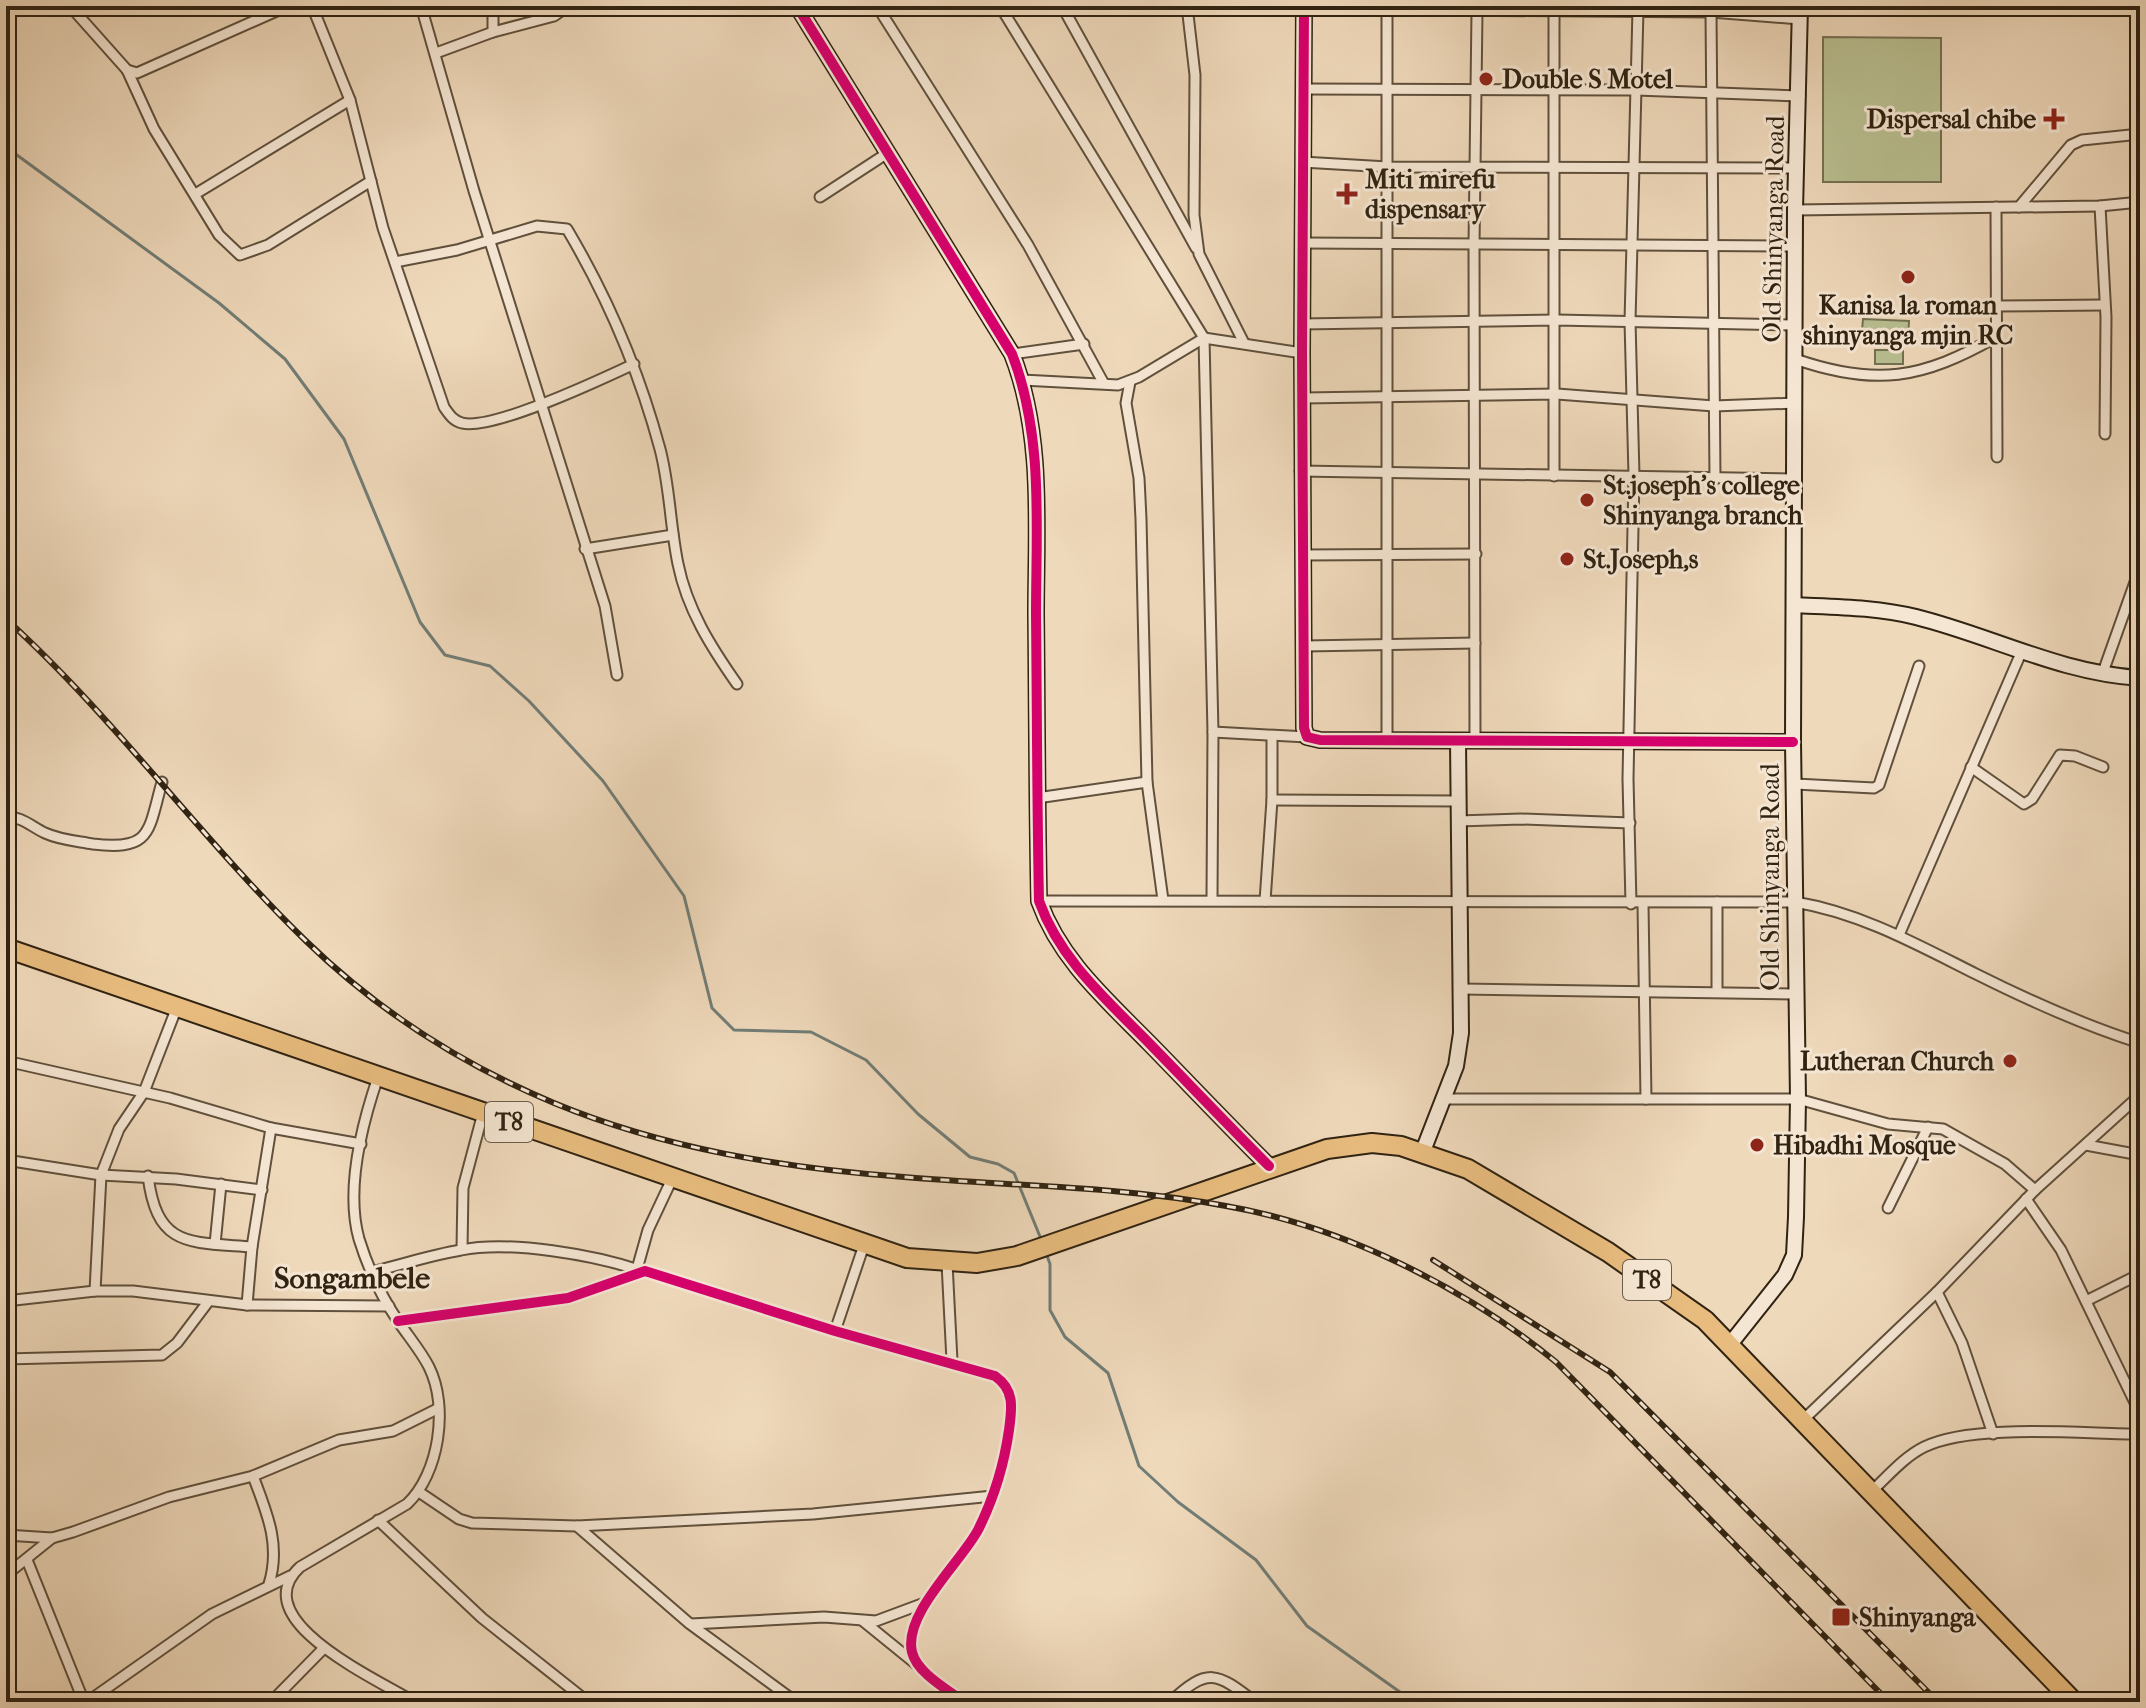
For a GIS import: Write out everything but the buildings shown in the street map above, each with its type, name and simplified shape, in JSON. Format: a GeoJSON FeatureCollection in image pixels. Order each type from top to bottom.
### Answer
{"type":"FeatureCollection","features":[{"type":"Feature","properties":{"kind":"highway","name":"T8"},"geometry":{"type":"LineString","coordinates":[[6,948],[907,1258],[977,1263],[1017,1256],[1269,1166],[1355,1144],[1372,1143],[1423,1151],[1468,1169],[1608,1252],[1705,1320],[1731,1343],[2074,1702]]}},
{"type":"Feature","properties":{"kind":"street"},"geometry":{"type":"LineString","coordinates":[[70,6],[127,70],[154,129],[197,193],[219,235],[240,255],[268,245],[371,181]]}},
{"type":"Feature","properties":{"kind":"street"},"geometry":{"type":"LineString","coordinates":[[127,70],[137,73],[146,70],[288,6]]}},
{"type":"Feature","properties":{"kind":"street"},"geometry":{"type":"LineString","coordinates":[[312,6],[350,100],[395,262],[444,407],[453,418],[460,423],[483,422],[543,402],[634,364]]}},
{"type":"Feature","properties":{"kind":"street"},"geometry":{"type":"LineString","coordinates":[[421,6],[585,549],[605,606],[617,675]]}},
{"type":"Feature","properties":{"kind":"street"},"geometry":{"type":"LineString","coordinates":[[493,6],[493,32]]}},
{"type":"Feature","properties":{"kind":"street"},"geometry":{"type":"LineString","coordinates":[[436,53],[493,32],[554,16],[568,6]]}},
{"type":"Feature","properties":{"kind":"street"},"geometry":{"type":"LineString","coordinates":[[797,6],[1012,354],[1022,380],[1032,445],[1037,513],[1039,901],[1057,944],[1088,981],[1269,1166]]}},
{"type":"Feature","properties":{"kind":"street"},"geometry":{"type":"LineString","coordinates":[[877,6],[1028,245],[1103,382]]}},
{"type":"Feature","properties":{"kind":"street"},"geometry":{"type":"LineString","coordinates":[[1000,6],[1204,338],[1213,732],[1212,899]]}},
{"type":"Feature","properties":{"kind":"street"},"geometry":{"type":"LineString","coordinates":[[1062,6],[1199,254],[1244,343]]}},
{"type":"Feature","properties":{"kind":"street"},"geometry":{"type":"LineString","coordinates":[[1187,6],[1195,75],[1194,215],[1199,254]]}},
{"type":"Feature","properties":{"kind":"street"},"geometry":{"type":"LineString","coordinates":[[1307,737],[1304,728],[1300,471],[1304,398],[1304,8],[1477,12],[1800,12]]}},
{"type":"Feature","properties":{"kind":"street"},"geometry":{"type":"LineString","coordinates":[[1631,904],[1628,739],[1634,476],[1630,321],[1638,10]]}},
{"type":"Feature","properties":{"kind":"street"},"geometry":{"type":"LineString","coordinates":[[1387,11],[1387,740]]}},
{"type":"Feature","properties":{"kind":"street"},"geometry":{"type":"LineString","coordinates":[[1554,11],[1557,89],[1552,246],[1557,320],[1554,476]]}},
{"type":"Feature","properties":{"kind":"street"},"geometry":{"type":"LineString","coordinates":[[1475,741],[1477,12]]}},
{"type":"Feature","properties":{"kind":"street"},"geometry":{"type":"LineString","coordinates":[[1711,12],[1715,479]]}},
{"type":"Feature","properties":{"kind":"street","name":"Old Shinyanga Road"},"geometry":{"type":"LineString","coordinates":[[1731,1343],[1785,1275],[1794,1255],[1798,1099],[1794,994],[1793,742],[1795,210],[1800,12]]}},
{"type":"Feature","properties":{"kind":"street"},"geometry":{"type":"LineString","coordinates":[[1304,89],[1713,91],[1800,96]]}},
{"type":"Feature","properties":{"kind":"street"},"geometry":{"type":"LineString","coordinates":[[197,193],[350,100]]}},
{"type":"Feature","properties":{"kind":"street"},"geometry":{"type":"LineString","coordinates":[[2019,207],[2071,145],[2082,140],[2140,134]]}},
{"type":"Feature","properties":{"kind":"street"},"geometry":{"type":"LineString","coordinates":[[820,197],[886,154]]}},
{"type":"Feature","properties":{"kind":"street"},"geometry":{"type":"LineString","coordinates":[[1302,162],[1388,167],[1796,168]]}},
{"type":"Feature","properties":{"kind":"street"},"geometry":{"type":"LineString","coordinates":[[1795,210],[2100,206],[2140,202]]}},
{"type":"Feature","properties":{"kind":"street"},"geometry":{"type":"LineString","coordinates":[[2100,206],[2105,434]]}},
{"type":"Feature","properties":{"kind":"street"},"geometry":{"type":"LineString","coordinates":[[1996,207],[1997,457]]}},
{"type":"Feature","properties":{"kind":"street"},"geometry":{"type":"LineString","coordinates":[[395,262],[492,241],[537,226],[567,229],[606,300],[634,364],[663,464],[673,535],[686,593],[698,623],[737,684]]}},
{"type":"Feature","properties":{"kind":"street"},"geometry":{"type":"LineString","coordinates":[[1303,243],[1797,246]]}},
{"type":"Feature","properties":{"kind":"street"},"geometry":{"type":"LineString","coordinates":[[1996,306],[2103,305]]}},
{"type":"Feature","properties":{"kind":"street"},"geometry":{"type":"LineString","coordinates":[[1302,324],[1557,320],[1795,325]]}},
{"type":"Feature","properties":{"kind":"street"},"geometry":{"type":"LineString","coordinates":[[1795,359],[1831,371],[1874,378],[1924,368],[1973,351],[1996,337]]}},
{"type":"Feature","properties":{"kind":"street"},"geometry":{"type":"LineString","coordinates":[[1022,380],[1130,382],[1204,338],[1302,353]]}},
{"type":"Feature","properties":{"kind":"street"},"geometry":{"type":"LineString","coordinates":[[1012,354],[1084,344]]}},
{"type":"Feature","properties":{"kind":"street"},"geometry":{"type":"LineString","coordinates":[[1130,382],[1126,403],[1140,499],[1147,782],[1163,900]]}},
{"type":"Feature","properties":{"kind":"street"},"geometry":{"type":"LineString","coordinates":[[1304,398],[1557,394],[1714,406],[1796,403]]}},
{"type":"Feature","properties":{"kind":"street"},"geometry":{"type":"LineString","coordinates":[[1300,471],[1387,475],[1796,479]]}},
{"type":"Feature","properties":{"kind":"street"},"geometry":{"type":"LineString","coordinates":[[585,549],[673,535]]}},
{"type":"Feature","properties":{"kind":"street"},"geometry":{"type":"LineString","coordinates":[[1302,555],[1476,554]]}},
{"type":"Feature","properties":{"kind":"street"},"geometry":{"type":"LineString","coordinates":[[2102,675],[2140,568]]}},
{"type":"Feature","properties":{"kind":"street"},"geometry":{"type":"LineString","coordinates":[[1794,605],[1895,612],[2021,653],[2102,675],[2140,678]]}},
{"type":"Feature","properties":{"kind":"street"},"geometry":{"type":"LineString","coordinates":[[1305,646],[1475,643]]}},
{"type":"Feature","properties":{"kind":"street"},"geometry":{"type":"LineString","coordinates":[[1899,935],[2021,653]]}},
{"type":"Feature","properties":{"kind":"street"},"geometry":{"type":"LineString","coordinates":[[1795,784],[1874,788],[1879,785],[1919,666]]}},
{"type":"Feature","properties":{"kind":"street"},"geometry":{"type":"LineString","coordinates":[[1213,732],[1320,740],[1793,742]]}},
{"type":"Feature","properties":{"kind":"street"},"geometry":{"type":"LineString","coordinates":[[1265,901],[1272,800],[1272,737]]}},
{"type":"Feature","properties":{"kind":"street"},"geometry":{"type":"LineString","coordinates":[[1423,1151],[1445,1099],[1461,1033],[1458,741]]}},
{"type":"Feature","properties":{"kind":"street"},"geometry":{"type":"LineString","coordinates":[[1971,767],[2024,804],[2032,799],[2060,755],[2075,756],[2103,767]]}},
{"type":"Feature","properties":{"kind":"street"},"geometry":{"type":"LineString","coordinates":[[6,818],[16,817],[58,838],[132,846],[151,823],[162,782]]}},
{"type":"Feature","properties":{"kind":"street"},"geometry":{"type":"LineString","coordinates":[[1037,798],[1147,782]]}},
{"type":"Feature","properties":{"kind":"street"},"geometry":{"type":"LineString","coordinates":[[1272,800],[1458,801]]}},
{"type":"Feature","properties":{"kind":"street"},"geometry":{"type":"LineString","coordinates":[[1458,821],[1521,819],[1630,823]]}},
{"type":"Feature","properties":{"kind":"street"},"geometry":{"type":"LineString","coordinates":[[1039,901],[1212,899],[1460,904],[1795,902],[1816,906],[1899,935],[2039,1005],[2140,1043]]}},
{"type":"Feature","properties":{"kind":"street"},"geometry":{"type":"LineString","coordinates":[[1717,902],[1717,992]]}},
{"type":"Feature","properties":{"kind":"street"},"geometry":{"type":"LineString","coordinates":[[1643,904],[1646,1099]]}},
{"type":"Feature","properties":{"kind":"street"},"geometry":{"type":"LineString","coordinates":[[1462,989],[1794,994]]}},
{"type":"Feature","properties":{"kind":"street"},"geometry":{"type":"LineString","coordinates":[[95,1291],[101,1175],[119,1129],[144,1092],[177,1007]]}},
{"type":"Feature","properties":{"kind":"street"},"geometry":{"type":"LineString","coordinates":[[6,1061],[144,1092],[271,1128],[361,1144]]}},
{"type":"Feature","properties":{"kind":"street"},"geometry":{"type":"LineString","coordinates":[[27,1560],[86,1702],[199,1622],[290,1576],[419,1492],[433,1458],[437,1409],[429,1366],[398,1321],[371,1272],[359,1237],[355,1209],[361,1144],[378,1077]]}},
{"type":"Feature","properties":{"kind":"street"},"geometry":{"type":"LineString","coordinates":[[1803,1420],[1937,1292],[2035,1190],[2140,1095]]}},
{"type":"Feature","properties":{"kind":"street"},"geometry":{"type":"LineString","coordinates":[[1445,1099],[1798,1099],[1888,1124],[1928,1127],[1959,1135],[2005,1164],[2035,1190]]}},
{"type":"Feature","properties":{"kind":"street"},"geometry":{"type":"LineString","coordinates":[[462,1249],[463,1188],[483,1113]]}},
{"type":"Feature","properties":{"kind":"street"},"geometry":{"type":"LineString","coordinates":[[1888,1208],[1928,1127]]}},
{"type":"Feature","properties":{"kind":"street"},"geometry":{"type":"LineString","coordinates":[[247,1305],[252,1247],[271,1128]]}},
{"type":"Feature","properties":{"kind":"street"},"geometry":{"type":"LineString","coordinates":[[2086,1145],[2140,1155]]}},
{"type":"Feature","properties":{"kind":"street"},"geometry":{"type":"LineString","coordinates":[[6,1160],[101,1175],[148,1176],[262,1190]]}},
{"type":"Feature","properties":{"kind":"street"},"geometry":{"type":"LineString","coordinates":[[148,1176],[155,1214],[165,1229],[175,1235],[215,1244],[252,1247]]}},
{"type":"Feature","properties":{"kind":"street"},"geometry":{"type":"LineString","coordinates":[[641,1270],[648,1230],[672,1179]]}},
{"type":"Feature","properties":{"kind":"street"},"geometry":{"type":"LineString","coordinates":[[215,1244],[221,1184]]}},
{"type":"Feature","properties":{"kind":"street"},"geometry":{"type":"LineString","coordinates":[[2026,1199],[2061,1250],[2140,1413]]}},
{"type":"Feature","properties":{"kind":"street"},"geometry":{"type":"LineString","coordinates":[[835,1331],[864,1245]]}},
{"type":"Feature","properties":{"kind":"street"},"geometry":{"type":"LineString","coordinates":[[371,1272],[462,1249],[488,1247],[583,1255],[995,1376],[1010,1391],[1012,1408],[1006,1453],[993,1496],[976,1533],[927,1602],[911,1639],[917,1665]]}},
{"type":"Feature","properties":{"kind":"street"},"geometry":{"type":"LineString","coordinates":[[947,1263],[952,1361]]}},
{"type":"Feature","properties":{"kind":"street"},"geometry":{"type":"LineString","coordinates":[[398,1321],[568,1298],[641,1270]]}},
{"type":"Feature","properties":{"kind":"street"},"geometry":{"type":"LineString","coordinates":[[2086,1301],[2140,1274]]}},
{"type":"Feature","properties":{"kind":"street"},"geometry":{"type":"LineString","coordinates":[[6,1301],[95,1291],[157,1292],[208,1302],[247,1305],[389,1306]]}},
{"type":"Feature","properties":{"kind":"street"},"geometry":{"type":"LineString","coordinates":[[1937,1292],[1962,1343],[1993,1434]]}},
{"type":"Feature","properties":{"kind":"street"},"geometry":{"type":"LineString","coordinates":[[6,1359],[162,1355],[177,1343],[208,1302]]}},
{"type":"Feature","properties":{"kind":"street"},"geometry":{"type":"LineString","coordinates":[[6,1575],[52,1538],[169,1497],[253,1476],[339,1440],[398,1429],[437,1409]]}},
{"type":"Feature","properties":{"kind":"street"},"geometry":{"type":"LineString","coordinates":[[1872,1491],[1921,1448],[1948,1439],[1993,1434],[2140,1434]]}},
{"type":"Feature","properties":{"kind":"street"},"geometry":{"type":"LineString","coordinates":[[253,1476],[272,1528],[274,1566],[269,1584]]}},
{"type":"Feature","properties":{"kind":"street"},"geometry":{"type":"LineString","coordinates":[[419,1492],[459,1519],[472,1523],[577,1526],[813,1514],[993,1496]]}},
{"type":"Feature","properties":{"kind":"street"},"geometry":{"type":"LineString","coordinates":[[378,1520],[482,1618],[588,1702]]}},
{"type":"Feature","properties":{"kind":"street"},"geometry":{"type":"LineString","coordinates":[[577,1526],[690,1624],[796,1702]]}},
{"type":"Feature","properties":{"kind":"street"},"geometry":{"type":"LineString","coordinates":[[6,1535],[52,1538]]}},
{"type":"Feature","properties":{"kind":"street"},"geometry":{"type":"LineString","coordinates":[[290,1576],[285,1592],[291,1613],[324,1648],[397,1698],[414,1702]]}},
{"type":"Feature","properties":{"kind":"street"},"geometry":{"type":"LineString","coordinates":[[690,1624],[824,1617],[863,1621],[886,1619],[927,1602]]}},
{"type":"Feature","properties":{"kind":"street"},"geometry":{"type":"LineString","coordinates":[[863,1621],[964,1702]]}},
{"type":"Feature","properties":{"kind":"street"},"geometry":{"type":"LineString","coordinates":[[271,1702],[324,1648]]}},
{"type":"Feature","properties":{"kind":"street"},"geometry":{"type":"LineString","coordinates":[[1170,1702],[1202,1677],[1217,1676],[1255,1702]]}},
{"type":"Feature","properties":{"kind":"green space"},"geometry":{"type":"Polygon","coordinates":[[[1823,37],[1941,38],[1941,182],[1823,182],[1823,37]]]}},
{"type":"Feature","properties":{"kind":"green space"},"geometry":{"type":"Polygon","coordinates":[[[1863,319],[1909,321],[1908,344],[1861,342],[1863,319]]]}},
{"type":"Feature","properties":{"kind":"green space"},"geometry":{"type":"Polygon","coordinates":[[[1875,350],[1903,350],[1903,364],[1875,364],[1875,350]]]}},
{"type":"Feature","properties":{"kind":"waterway"},"geometry":{"type":"LineString","coordinates":[[6,147],[219,303],[285,359],[344,439],[420,622],[445,655],[490,666],[529,701],[603,781],[684,896],[712,1008],[734,1030],[811,1032],[866,1060],[918,1114],[970,1157],[998,1164],[1014,1173],[1041,1239]]}},
{"type":"Feature","properties":{"kind":"waterway"},"geometry":{"type":"LineString","coordinates":[[1046,1253],[1050,1264],[1050,1310],[1065,1337],[1108,1373],[1139,1466],[1178,1502],[1256,1560],[1307,1626],[1414,1702]]}},
{"type":"Feature","properties":{"kind":"railway"},"geometry":{"type":"LineString","coordinates":[[6,619],[84,697],[230,862],[306,941],[392,1013],[454,1053],[520,1088],[596,1119],[726,1154],[814,1168],[904,1177],[1105,1190],[1186,1199],[1270,1215],[1314,1228],[1401,1264],[1483,1309],[1556,1362],[1889,1702]]}},
{"type":"Feature","properties":{"kind":"railway"},"geometry":{"type":"LineString","coordinates":[[1433,1260],[1610,1372],[1938,1702]]}},
{"type":"Feature","properties":{"kind":"cycle path"},"geometry":{"type":"LineString","coordinates":[[797,6],[1012,354],[1022,385],[1034,450],[1036,482],[1039,901],[1059,942],[1086,978],[1269,1166]]}},
{"type":"Feature","properties":{"kind":"cycle path"},"geometry":{"type":"LineString","coordinates":[[1304,6],[1302,353],[1304,728],[1307,737],[1320,740],[1793,742]]}},
{"type":"Feature","properties":{"kind":"cycle path"},"geometry":{"type":"LineString","coordinates":[[398,1321],[568,1298],[645,1271],[835,1331],[995,1376],[1006,1387],[1011,1407],[998,1481],[978,1530],[924,1605],[912,1637],[912,1652],[920,1667],[964,1702]]}},
{"type":"Feature","properties":{"kind":"place","name":"Double S Motel"},"geometry":{"type":"Point","coordinates":[1486,79]}},
{"type":"Feature","properties":{"kind":"place","name":"Dispersal chibe"},"geometry":{"type":"Point","coordinates":[2054,119]}},
{"type":"Feature","properties":{"kind":"place","name":"Miti mirefu dispensary"},"geometry":{"type":"Point","coordinates":[1347,194]}},
{"type":"Feature","properties":{"kind":"place","name":"Kanisa la roman shinyanga mjin RC"},"geometry":{"type":"Point","coordinates":[1908,277]}},
{"type":"Feature","properties":{"kind":"place","name":"St.joseph's college Shinyanga branch"},"geometry":{"type":"Point","coordinates":[1587,500]}},
{"type":"Feature","properties":{"kind":"place","name":"St.Joseph,s"},"geometry":{"type":"Point","coordinates":[1567,559]}},
{"type":"Feature","properties":{"kind":"place","name":"Lutheran Church"},"geometry":{"type":"Point","coordinates":[2010,1061]}},
{"type":"Feature","properties":{"kind":"place","name":"Hibadhi Mosque"},"geometry":{"type":"Point","coordinates":[1757,1145]}},
{"type":"Feature","properties":{"kind":"place","name":"Shinyanga"},"geometry":{"type":"Point","coordinates":[1841,1617]}},
{"type":"Feature","properties":{"kind":"district","name":"Songambele"},"geometry":{"type":"Point","coordinates":[352,1278]}}]}
